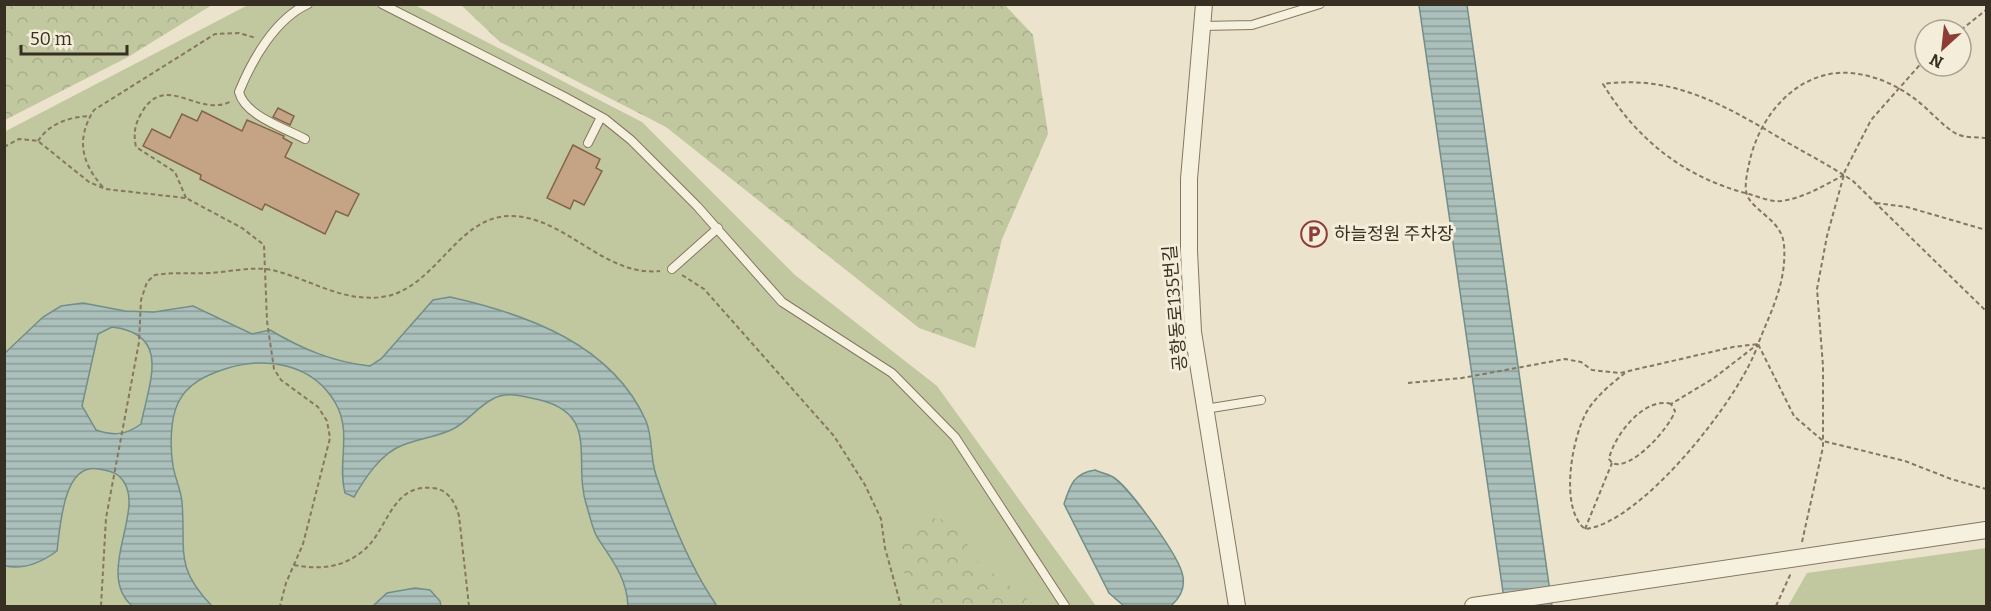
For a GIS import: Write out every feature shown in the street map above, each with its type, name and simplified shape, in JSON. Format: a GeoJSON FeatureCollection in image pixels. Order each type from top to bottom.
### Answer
{"type":"FeatureCollection","features":[{"type":"Feature","properties":{"kind":"street","name":"공항동로135번길"},"geometry":{"type":"LineString","coordinates":[[1204,4],[1189,179],[1189,251],[1193,332],[1237,606]]}},
{"type":"Feature","properties":{"kind":"street"},"geometry":{"type":"LineString","coordinates":[[1480,605],[1986,530]]}},
{"type":"Feature","properties":{"kind":"lane"},"geometry":{"type":"LineString","coordinates":[[305,139],[251,110],[242,102],[239,92],[266,43],[284,21],[308,4]]}},
{"type":"Feature","properties":{"kind":"lane"},"geometry":{"type":"LineString","coordinates":[[382,4],[601,117],[638,147],[718,228],[782,302],[892,373],[955,437],[1065,606]]}},
{"type":"Feature","properties":{"kind":"lane"},"geometry":{"type":"LineString","coordinates":[[1202,26],[1252,25],[1320,4]]}},
{"type":"Feature","properties":{"kind":"lane"},"geometry":{"type":"LineString","coordinates":[[588,143],[601,117]]}},
{"type":"Feature","properties":{"kind":"lane"},"geometry":{"type":"LineString","coordinates":[[672,269],[718,228]]}},
{"type":"Feature","properties":{"kind":"lane"},"geometry":{"type":"LineString","coordinates":[[1205,408],[1261,400]]}},
{"type":"Feature","properties":{"kind":"path"},"geometry":{"type":"LineString","coordinates":[[1973,20],[1986,10]]}},
{"type":"Feature","properties":{"kind":"path"},"geometry":{"type":"LineString","coordinates":[[105,189],[90,173],[85,155],[84,125],[103,104],[215,34],[238,33],[266,43]]}},
{"type":"Feature","properties":{"kind":"path"},"geometry":{"type":"LineString","coordinates":[[1776,606],[1799,557],[1823,441],[1822,366],[1817,289],[1827,236],[1844,175],[1871,120],[1913,72]]}},
{"type":"Feature","properties":{"kind":"path"},"geometry":{"type":"LineString","coordinates":[[1585,529],[1593,529],[1634,507],[1653,490],[1690,449],[1731,397],[1754,359],[1758,344],[1779,296],[1785,272],[1784,242],[1770,217],[1752,203],[1746,193],[1751,150],[1762,127],[1778,104],[1810,79],[1828,74],[1853,74],[1879,79],[1899,89],[1960,135],[1986,138]]}},
{"type":"Feature","properties":{"kind":"path"},"geometry":{"type":"LineString","coordinates":[[1844,175],[1805,196],[1777,201],[1729,189],[1686,170],[1659,151],[1635,130],[1603,84],[1629,80],[1666,86],[1711,99],[1844,175],[1875,202],[1986,311]]}},
{"type":"Feature","properties":{"kind":"path"},"geometry":{"type":"LineString","coordinates":[[186,198],[175,172],[136,147],[133,135],[137,120],[148,102],[159,95],[171,95],[206,106],[226,104],[241,97]]}},
{"type":"Feature","properties":{"kind":"path"},"geometry":{"type":"LineString","coordinates":[[38,141],[44,132],[65,120],[90,116]]}},
{"type":"Feature","properties":{"kind":"path"},"geometry":{"type":"LineString","coordinates":[[4,147],[19,139],[38,141],[77,174],[105,189],[186,198],[254,236],[264,245],[267,321],[274,369],[281,380],[318,407],[327,422],[330,438],[306,534],[286,583],[280,606]]}},
{"type":"Feature","properties":{"kind":"path"},"geometry":{"type":"LineString","coordinates":[[1875,202],[1907,207],[1986,230]]}},
{"type":"Feature","properties":{"kind":"path"},"geometry":{"type":"LineString","coordinates":[[101,606],[102,556],[123,423],[139,342],[141,300],[147,282],[154,275],[172,272],[264,270],[286,274],[346,297],[382,297],[408,289],[426,277],[465,236],[491,219],[509,216],[547,226],[628,269],[645,273],[672,269],[704,289],[834,435],[865,485],[881,519],[885,548],[901,606]]}},
{"type":"Feature","properties":{"kind":"path"},"geometry":{"type":"LineString","coordinates":[[1758,344],[1794,416],[1823,441],[1905,461],[1951,479],[1986,489]]}},
{"type":"Feature","properties":{"kind":"path"},"geometry":{"type":"LineString","coordinates":[[1408,383],[1462,378],[1539,365],[1565,358],[1581,362],[1592,370],[1603,373],[1625,373],[1733,347],[1758,344]]}},
{"type":"Feature","properties":{"kind":"path"},"geometry":{"type":"LineString","coordinates":[[1671,404],[1714,378],[1758,344]]}},
{"type":"Feature","properties":{"kind":"path"},"geometry":{"type":"LineString","coordinates":[[1585,529],[1576,516],[1570,490],[1572,455],[1586,412],[1605,389],[1625,373]]}},
{"type":"Feature","properties":{"kind":"path"},"geometry":{"type":"LineString","coordinates":[[1662,401],[1671,404],[1675,411],[1666,430],[1630,461],[1620,465],[1612,463],[1609,459],[1611,451],[1629,424],[1650,406],[1662,401]]}},
{"type":"Feature","properties":{"kind":"path"},"geometry":{"type":"LineString","coordinates":[[1585,529],[1612,463]]}},
{"type":"Feature","properties":{"kind":"path"},"geometry":{"type":"LineString","coordinates":[[294,565],[316,569],[340,565],[363,551],[375,539],[395,503],[408,493],[422,488],[435,488],[454,501],[459,516],[469,606]]}},
{"type":"Feature","properties":{"kind":"green space"},"geometry":{"type":"Polygon","coordinates":[[[5,4],[212,5],[128,57],[5,120],[5,4]]]}},
{"type":"Feature","properties":{"kind":"green space"},"geometry":{"type":"Polygon","coordinates":[[[248,5],[415,5],[642,122],[795,275],[937,386],[1096,606],[5,606],[4,132],[248,5]]]}},
{"type":"Feature","properties":{"kind":"green space"},"geometry":{"type":"Polygon","coordinates":[[[461,5],[1005,5],[1033,35],[1048,134],[1002,239],[975,348],[919,328],[666,127],[500,42],[461,5]]]}},
{"type":"Feature","properties":{"kind":"green space"},"geometry":{"type":"Polygon","coordinates":[[[925,517],[954,521],[977,561],[1037,606],[915,606],[901,563],[904,525],[925,517]]]}},
{"type":"Feature","properties":{"kind":"green space"},"geometry":{"type":"Polygon","coordinates":[[[1986,548],[1986,606],[1788,606],[1807,573],[1986,548]]]}},
{"type":"Feature","properties":{"kind":"water"},"geometry":{"type":"Polygon","coordinates":[[[1419,5],[1467,5],[1552,606],[1505,606],[1419,5]]]}},
{"type":"Feature","properties":{"kind":"water"},"geometry":{"type":"Polygon","coordinates":[[[450,297],[536,323],[564,336],[589,352],[612,372],[631,394],[646,421],[654,468],[668,509],[690,559],[717,606],[628,606],[622,578],[597,537],[591,522],[583,489],[577,426],[568,414],[554,404],[516,395],[496,397],[451,430],[395,449],[369,474],[354,497],[345,493],[343,482],[344,437],[341,415],[326,390],[302,371],[287,366],[256,363],[225,369],[204,377],[182,396],[173,417],[171,451],[182,502],[184,558],[192,580],[212,606],[132,606],[122,592],[118,575],[129,504],[127,488],[119,476],[106,470],[86,470],[77,476],[70,486],[62,514],[57,551],[32,564],[19,567],[5,566],[5,353],[43,317],[61,306],[83,303],[125,311],[154,312],[193,306],[252,334],[270,330],[318,354],[370,366],[381,359],[433,300],[450,297]],[[112,327],[98,334],[82,406],[96,430],[119,433],[141,424],[152,363],[150,350],[143,339],[131,331],[112,327]]]}},
{"type":"Feature","properties":{"kind":"water"},"geometry":{"type":"Polygon","coordinates":[[[1095,470],[1121,483],[1153,524],[1173,555],[1183,577],[1183,586],[1177,600],[1171,606],[1124,606],[1109,593],[1064,504],[1074,481],[1082,474],[1095,470]]]}},
{"type":"Feature","properties":{"kind":"water"},"geometry":{"type":"Polygon","coordinates":[[[415,588],[430,590],[440,601],[441,606],[373,606],[387,593],[415,588]]]}},
{"type":"Feature","properties":{"kind":"building"},"geometry":{"type":"Polygon","coordinates":[[[278,108],[294,116],[290,125],[273,117],[278,108]]]}},
{"type":"Feature","properties":{"kind":"building"},"geometry":{"type":"Polygon","coordinates":[[[202,111],[242,131],[247,120],[284,136],[283,138],[292,143],[285,157],[359,194],[348,216],[336,211],[325,234],[265,204],[262,210],[200,179],[201,175],[143,146],[152,129],[170,138],[182,114],[197,121],[202,111]]]}},
{"type":"Feature","properties":{"kind":"building"},"geometry":{"type":"Polygon","coordinates":[[[573,145],[600,159],[596,168],[602,171],[584,205],[574,200],[570,209],[547,198],[573,145]]]}},
{"type":"Feature","properties":{"kind":"place","name":"하늘정원 주차장"},"geometry":{"type":"Point","coordinates":[1314,234]}}]}
